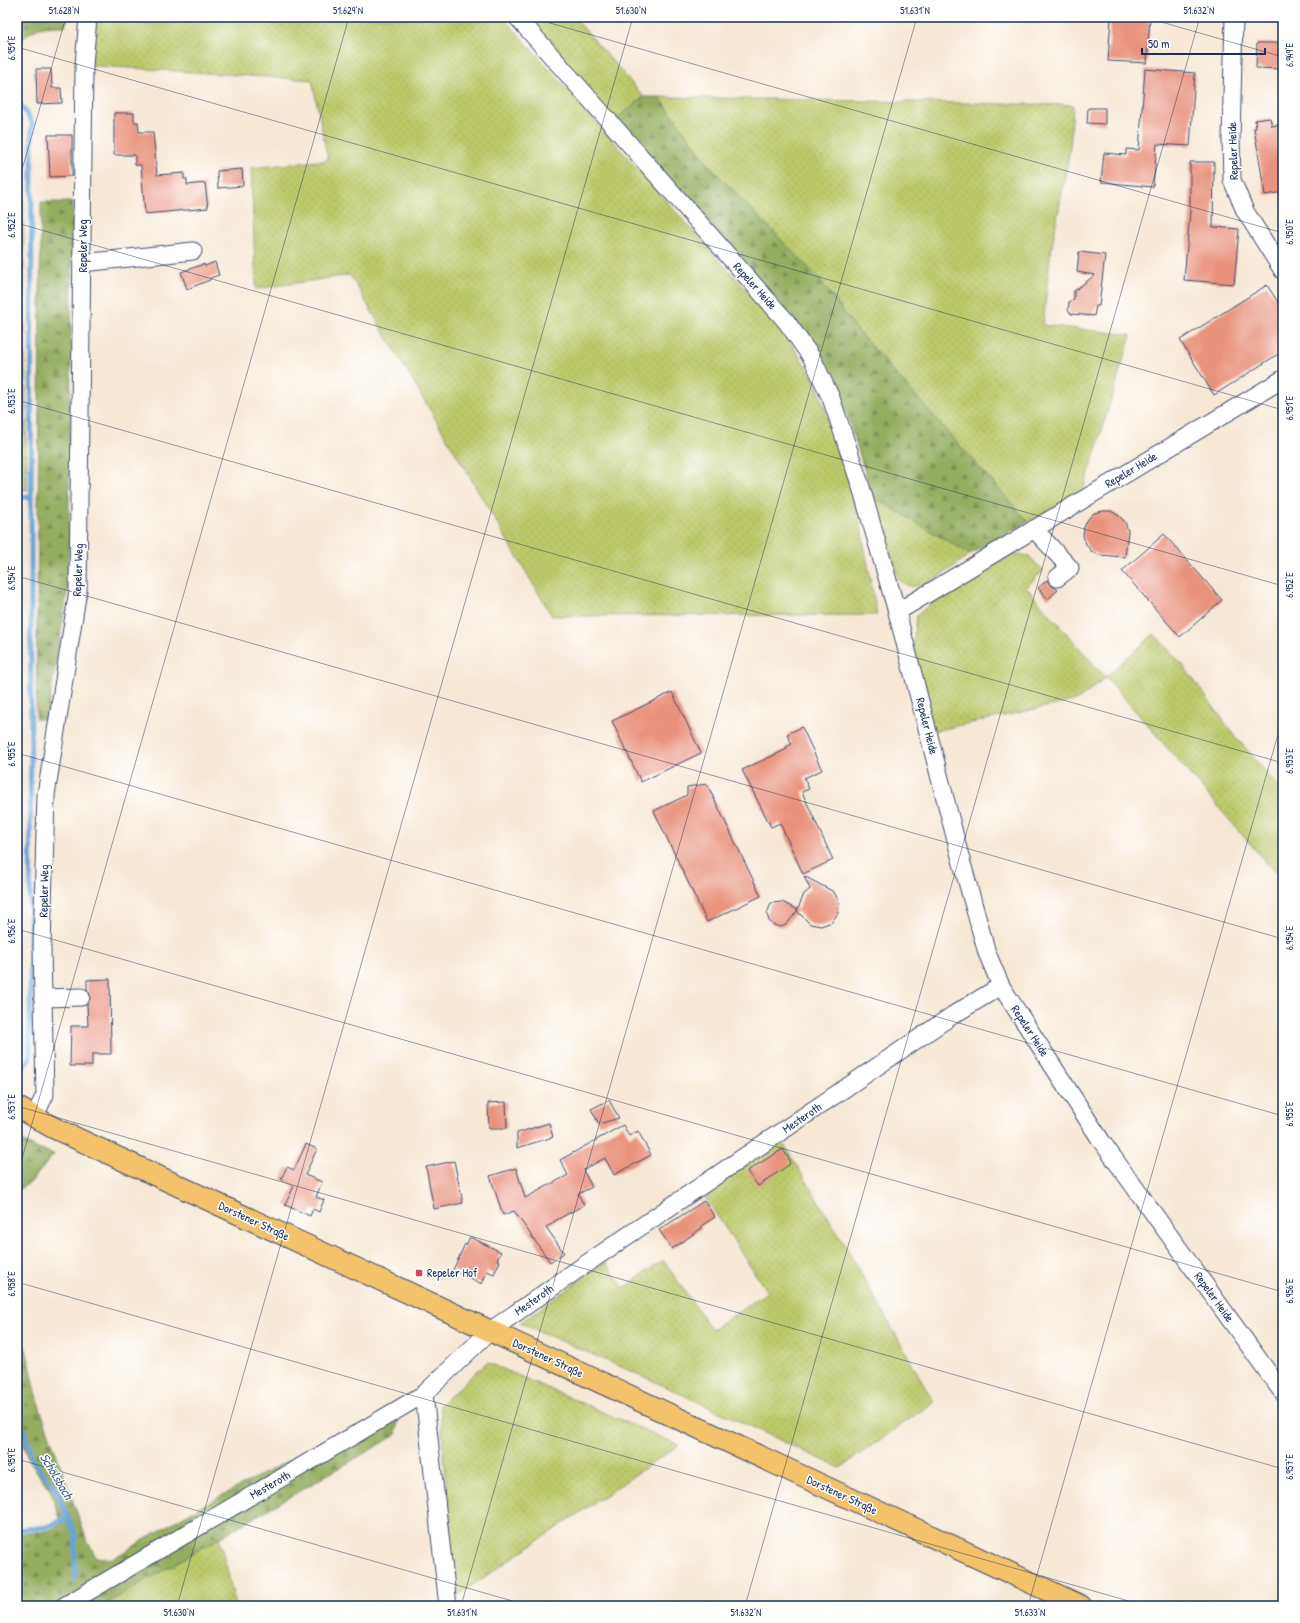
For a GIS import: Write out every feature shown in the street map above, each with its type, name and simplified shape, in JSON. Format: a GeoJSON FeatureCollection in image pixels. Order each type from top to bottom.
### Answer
{"type":"FeatureCollection","features":[{"type":"Feature","properties":{"kind":"main road","name":"Dorstener Straße"},"geometry":{"type":"LineString","coordinates":[[26,1112],[490,1332],[1080,1606]]}},
{"type":"Feature","properties":{"kind":"street","name":"Repeler Weg"},"geometry":{"type":"LineString","coordinates":[[26,1112],[45,1095],[42,948],[46,795],[78,590],[83,263],[84,65],[88,17]]}},
{"type":"Feature","properties":{"kind":"street","name":"Repeler Heide"},"geometry":{"type":"LineString","coordinates":[[517,17],[786,321],[812,358],[832,398],[861,487],[897,612],[960,856],[987,953],[1001,986],[1102,1142],[1283,1393]]}},
{"type":"Feature","properties":{"kind":"street","name":"Repeler Heide"},"geometry":{"type":"LineString","coordinates":[[1234,17],[1231,139],[1232,180],[1245,211],[1283,271]]}},
{"type":"Feature","properties":{"kind":"street"},"geometry":{"type":"LineString","coordinates":[[83,263],[193,251]]}},
{"type":"Feature","properties":{"kind":"street","name":"Repeler Heide"},"geometry":{"type":"LineString","coordinates":[[897,612],[1283,379]]}},
{"type":"Feature","properties":{"kind":"street"},"geometry":{"type":"LineString","coordinates":[[1034,529],[1070,568],[1057,578]]}},
{"type":"Feature","properties":{"kind":"street","name":"Mesteroth"},"geometry":{"type":"LineString","coordinates":[[64,1606],[424,1394],[490,1332],[580,1268],[947,1019],[1001,986]]}},
{"type":"Feature","properties":{"kind":"street"},"geometry":{"type":"LineString","coordinates":[[43,998],[82,997]]}},
{"type":"Feature","properties":{"kind":"street"},"geometry":{"type":"LineString","coordinates":[[424,1394],[448,1606]]}},
{"type":"Feature","properties":{"kind":"green space"},"geometry":{"type":"Polygon","coordinates":[[[17,17],[69,17],[65,26],[43,27],[31,32],[17,48],[17,17]]]}},
{"type":"Feature","properties":{"kind":"green space"},"geometry":{"type":"Polygon","coordinates":[[[93,17],[503,17],[706,246],[779,325],[816,382],[857,506],[877,615],[552,616],[350,275],[256,289],[251,168],[328,160],[312,80],[84,65],[93,17]]]}},
{"type":"Feature","properties":{"kind":"green space"},"geometry":{"type":"Polygon","coordinates":[[[523,17],[574,17],[644,97],[614,121],[523,17]]]}},
{"type":"Feature","properties":{"kind":"green space"},"geometry":{"type":"Polygon","coordinates":[[[644,97],[659,97],[713,170],[818,278],[861,335],[1028,522],[970,554],[873,497],[847,415],[824,361],[788,312],[614,121],[644,97]]]}},
{"type":"Feature","properties":{"kind":"green space"},"geometry":{"type":"Polygon","coordinates":[[[659,97],[1073,105],[1070,148],[1050,257],[1043,325],[1131,335],[1083,492],[1028,522],[861,335],[818,278],[713,170],[659,97]]]}},
{"type":"Feature","properties":{"kind":"green space"},"geometry":{"type":"Polygon","coordinates":[[[17,118],[22,120],[27,490],[17,490],[17,118]]]}},
{"type":"Feature","properties":{"kind":"green space"},"geometry":{"type":"Polygon","coordinates":[[[41,202],[73,202],[68,588],[47,719],[36,719],[41,202]]]}},
{"type":"Feature","properties":{"kind":"green space"},"geometry":{"type":"Polygon","coordinates":[[[873,497],[970,554],[949,570],[931,581],[922,585],[914,586],[905,584],[899,580],[873,497]]]}},
{"type":"Feature","properties":{"kind":"green space"},"geometry":{"type":"Polygon","coordinates":[[[1014,553],[1029,556],[1043,571],[1026,587],[1105,677],[1154,634],[1182,664],[1235,736],[1283,792],[1283,882],[1106,677],[1078,700],[934,731],[913,647],[916,616],[949,588],[1014,553]]]}},
{"type":"Feature","properties":{"kind":"green space"},"geometry":{"type":"Polygon","coordinates":[[[17,1138],[38,1149],[54,1154],[30,1183],[17,1190],[17,1138]]]}},
{"type":"Feature","properties":{"kind":"green space"},"geometry":{"type":"Polygon","coordinates":[[[782,1141],[842,1240],[934,1402],[840,1468],[651,1380],[520,1323],[605,1262],[624,1288],[663,1260],[712,1330],[767,1292],[703,1194],[782,1141]]]}},
{"type":"Feature","properties":{"kind":"green space"},"geometry":{"type":"Polygon","coordinates":[[[17,1326],[27,1352],[40,1408],[86,1538],[96,1557],[112,1559],[187,1514],[337,1435],[398,1421],[396,1435],[102,1606],[17,1606],[17,1534],[47,1531],[62,1524],[50,1490],[29,1461],[17,1424],[17,1326]]]}},
{"type":"Feature","properties":{"kind":"green space"},"geometry":{"type":"Polygon","coordinates":[[[487,1362],[679,1445],[455,1597],[440,1405],[487,1362]]]}},
{"type":"Feature","properties":{"kind":"green space"},"geometry":{"type":"Polygon","coordinates":[[[219,1537],[236,1606],[102,1606],[102,1605],[219,1537]]]}},
{"type":"Feature","properties":{"kind":"building"},"geometry":{"type":"Polygon","coordinates":[[[1111,17],[1150,17],[1147,63],[1108,61],[1111,17]]]}},
{"type":"Feature","properties":{"kind":"building"},"geometry":{"type":"Polygon","coordinates":[[[1257,43],[1283,43],[1283,69],[1256,68],[1257,43]]]}},
{"type":"Feature","properties":{"kind":"building"},"geometry":{"type":"Polygon","coordinates":[[[36,69],[51,69],[52,88],[61,88],[62,103],[37,104],[36,69]]]}},
{"type":"Feature","properties":{"kind":"building"},"geometry":{"type":"Polygon","coordinates":[[[1145,69],[1195,73],[1190,146],[1157,144],[1153,187],[1101,182],[1104,153],[1126,155],[1126,149],[1139,150],[1145,69]]]}},
{"type":"Feature","properties":{"kind":"building"},"geometry":{"type":"Polygon","coordinates":[[[1088,108],[1105,108],[1105,124],[1087,123],[1088,108]]]}},
{"type":"Feature","properties":{"kind":"building"},"geometry":{"type":"Polygon","coordinates":[[[114,113],[134,113],[134,122],[138,122],[139,132],[153,132],[157,175],[184,173],[184,179],[187,179],[187,185],[205,183],[208,208],[145,214],[141,165],[135,165],[135,155],[114,155],[114,113]]]}},
{"type":"Feature","properties":{"kind":"building"},"geometry":{"type":"Polygon","coordinates":[[[1270,118],[1272,126],[1283,124],[1283,192],[1265,195],[1254,128],[1256,128],[1255,120],[1270,118]]]}},
{"type":"Feature","properties":{"kind":"building"},"geometry":{"type":"Polygon","coordinates":[[[48,135],[72,135],[72,176],[50,177],[48,135]]]}},
{"type":"Feature","properties":{"kind":"building"},"geometry":{"type":"Polygon","coordinates":[[[1190,162],[1214,162],[1213,227],[1239,229],[1234,284],[1184,280],[1190,212],[1190,162]]]}},
{"type":"Feature","properties":{"kind":"building"},"geometry":{"type":"Polygon","coordinates":[[[242,169],[243,186],[218,188],[217,171],[242,169]]]}},
{"type":"Feature","properties":{"kind":"building"},"geometry":{"type":"Polygon","coordinates":[[[1079,252],[1105,255],[1099,306],[1096,306],[1094,316],[1071,314],[1068,310],[1069,302],[1074,299],[1074,291],[1095,275],[1077,272],[1079,252]]]}},
{"type":"Feature","properties":{"kind":"building"},"geometry":{"type":"Polygon","coordinates":[[[215,262],[219,275],[187,289],[181,272],[215,262]]]}},
{"type":"Feature","properties":{"kind":"building"},"geometry":{"type":"Polygon","coordinates":[[[1267,285],[1283,310],[1283,351],[1214,395],[1180,340],[1267,285]]]}},
{"type":"Feature","properties":{"kind":"building"},"geometry":{"type":"Polygon","coordinates":[[[1111,511],[1125,522],[1128,531],[1125,557],[1099,555],[1091,551],[1086,544],[1083,536],[1084,527],[1088,519],[1094,513],[1111,511]]]}},
{"type":"Feature","properties":{"kind":"building"},"geometry":{"type":"Polygon","coordinates":[[[1164,534],[1222,600],[1180,637],[1122,571],[1164,534]]]}},
{"type":"Feature","properties":{"kind":"building"},"geometry":{"type":"Polygon","coordinates":[[[1047,580],[1049,584],[1058,590],[1048,599],[1038,588],[1047,580]]]}},
{"type":"Feature","properties":{"kind":"building"},"geometry":{"type":"Polygon","coordinates":[[[672,692],[701,753],[641,782],[612,721],[672,692]]]}},
{"type":"Feature","properties":{"kind":"building"},"geometry":{"type":"Polygon","coordinates":[[[802,727],[822,770],[804,778],[809,789],[802,792],[833,860],[803,874],[780,823],[771,827],[742,770],[787,749],[786,747],[792,744],[787,734],[802,727]]]}},
{"type":"Feature","properties":{"kind":"building"},"geometry":{"type":"Polygon","coordinates":[[[707,784],[761,896],[707,922],[654,811],[687,795],[687,787],[707,784]]]}},
{"type":"Feature","properties":{"kind":"building"},"geometry":{"type":"Polygon","coordinates":[[[804,876],[834,892],[839,902],[838,913],[832,922],[821,926],[810,924],[797,911],[804,894],[810,889],[804,876]]]}},
{"type":"Feature","properties":{"kind":"building"},"geometry":{"type":"Polygon","coordinates":[[[782,902],[798,910],[787,924],[781,927],[774,925],[769,921],[767,914],[771,903],[782,902]]]}},
{"type":"Feature","properties":{"kind":"building"},"geometry":{"type":"Polygon","coordinates":[[[110,979],[111,1054],[92,1054],[92,1066],[70,1066],[71,1026],[88,1026],[87,1004],[91,997],[87,989],[87,980],[110,979]]]}},
{"type":"Feature","properties":{"kind":"building"},"geometry":{"type":"Polygon","coordinates":[[[609,1100],[619,1118],[599,1124],[591,1109],[609,1100]]]}},
{"type":"Feature","properties":{"kind":"building"},"geometry":{"type":"Polygon","coordinates":[[[506,1102],[507,1128],[489,1128],[488,1103],[506,1102]]]}},
{"type":"Feature","properties":{"kind":"building"},"geometry":{"type":"Polygon","coordinates":[[[549,1123],[553,1137],[517,1148],[517,1133],[549,1123]]]}},
{"type":"Feature","properties":{"kind":"building"},"geometry":{"type":"Polygon","coordinates":[[[623,1125],[629,1136],[638,1131],[651,1155],[614,1175],[605,1158],[583,1170],[592,1187],[578,1194],[584,1205],[546,1227],[564,1253],[550,1262],[514,1211],[503,1215],[490,1176],[516,1168],[525,1198],[568,1175],[560,1160],[623,1125]]]}},
{"type":"Feature","properties":{"kind":"building"},"geometry":{"type":"Polygon","coordinates":[[[306,1144],[317,1149],[305,1175],[322,1182],[316,1197],[324,1200],[319,1212],[313,1209],[310,1216],[285,1205],[294,1186],[281,1179],[287,1167],[294,1170],[306,1144]]]}},
{"type":"Feature","properties":{"kind":"building"},"geometry":{"type":"Polygon","coordinates":[[[783,1149],[790,1161],[790,1164],[758,1186],[747,1171],[783,1149]]]}},
{"type":"Feature","properties":{"kind":"building"},"geometry":{"type":"Polygon","coordinates":[[[454,1161],[463,1203],[434,1209],[426,1167],[454,1161]]]}},
{"type":"Feature","properties":{"kind":"building"},"geometry":{"type":"Polygon","coordinates":[[[704,1201],[715,1217],[672,1249],[659,1230],[704,1201]]]}},
{"type":"Feature","properties":{"kind":"building"},"geometry":{"type":"Polygon","coordinates":[[[470,1237],[501,1252],[497,1260],[500,1261],[494,1274],[487,1271],[482,1284],[453,1270],[465,1244],[466,1245],[470,1237]]]}},
{"type":"Feature","properties":{"kind":"waterway","name":"Schölsbach"},"geometry":{"type":"LineString","coordinates":[[17,99],[32,122],[30,1057],[17,1078]]}},
{"type":"Feature","properties":{"kind":"waterway"},"geometry":{"type":"LineString","coordinates":[[17,496],[31,498]]}},
{"type":"Feature","properties":{"kind":"waterway","name":"Schölsbach"},"geometry":{"type":"LineString","coordinates":[[17,1407],[33,1460],[56,1490],[75,1534],[75,1580]]}},
{"type":"Feature","properties":{"kind":"waterway"},"geometry":{"type":"LineString","coordinates":[[17,1530],[46,1527],[68,1518]]}},
{"type":"Feature","properties":{"kind":"place","name":"Repeler Hof"},"geometry":{"type":"Point","coordinates":[419,1273]}}]}
